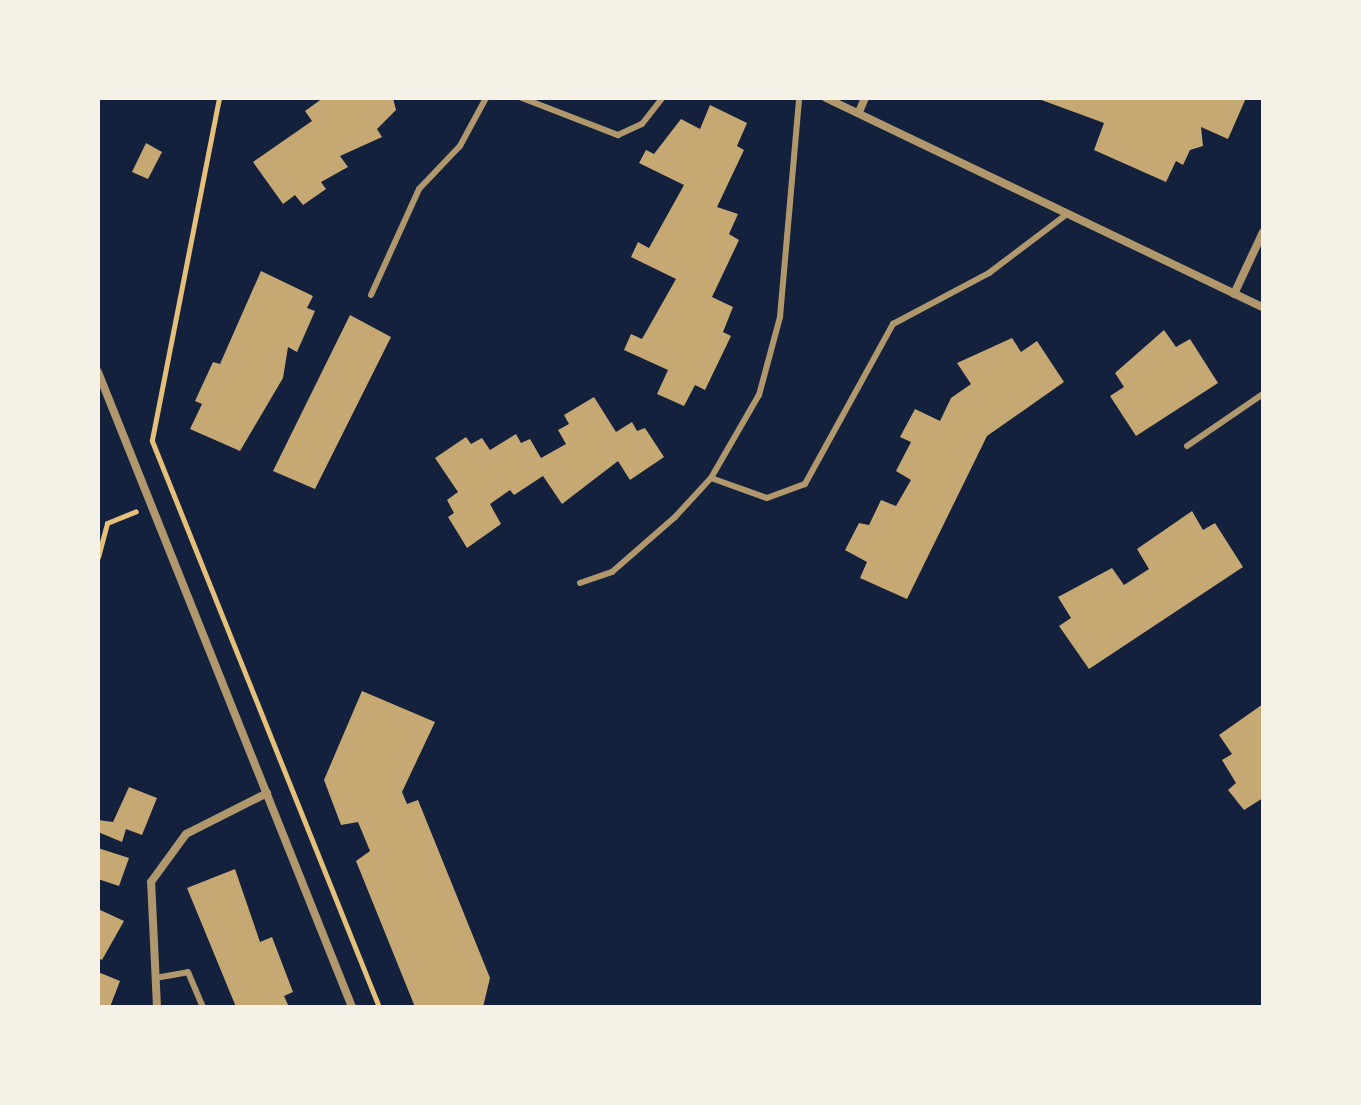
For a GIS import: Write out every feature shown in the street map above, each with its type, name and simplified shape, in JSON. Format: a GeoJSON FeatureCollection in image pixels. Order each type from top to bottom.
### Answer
{"type":"FeatureCollection","features":[{"type":"Feature","properties":{"kind":"street"},"geometry":{"type":"LineString","coordinates":[[826,98],[1263,307]]}},
{"type":"Feature","properties":{"kind":"street"},"geometry":{"type":"LineString","coordinates":[[859,112],[865,98]]}},
{"type":"Feature","properties":{"kind":"street"},"geometry":{"type":"LineString","coordinates":[[1234,294],[1263,232]]}},
{"type":"Feature","properties":{"kind":"street"},"geometry":{"type":"LineString","coordinates":[[98,372],[352,1007]]}},
{"type":"Feature","properties":{"kind":"street"},"geometry":{"type":"LineString","coordinates":[[157,1007],[161,977],[151,882],[186,834],[267,793]]}},
{"type":"Feature","properties":{"kind":"lane"},"geometry":{"type":"LineString","coordinates":[[371,295],[419,189],[460,146],[486,98]]}},
{"type":"Feature","properties":{"kind":"lane"},"geometry":{"type":"LineString","coordinates":[[522,98],[618,135],[642,124],[662,98]]}},
{"type":"Feature","properties":{"kind":"lane"},"geometry":{"type":"LineString","coordinates":[[580,583],[635,554],[711,478],[759,395],[774,349],[799,98]]}},
{"type":"Feature","properties":{"kind":"lane"},"geometry":{"type":"LineString","coordinates":[[711,478],[767,498],[805,484],[893,324],[989,273],[1067,214]]}},
{"type":"Feature","properties":{"kind":"lane"},"geometry":{"type":"LineString","coordinates":[[1187,446],[1263,394]]}},
{"type":"Feature","properties":{"kind":"lane"},"geometry":{"type":"LineString","coordinates":[[161,977],[188,972],[203,1007]]}},
{"type":"Feature","properties":{"kind":"path"},"geometry":{"type":"LineString","coordinates":[[219,98],[152,441],[379,1007]]}},
{"type":"Feature","properties":{"kind":"path"},"geometry":{"type":"LineString","coordinates":[[98,557],[107,523],[175,497]]}},
{"type":"Feature","properties":{"kind":"building"},"geometry":{"type":"Polygon","coordinates":[[[323,98],[393,98],[396,110],[377,129],[382,137],[340,156],[348,167],[321,182],[326,189],[303,205],[295,195],[283,204],[253,162],[312,121],[305,111],[323,98]]]}},
{"type":"Feature","properties":{"kind":"building"},"geometry":{"type":"Polygon","coordinates":[[[1036,98],[1246,98],[1228,139],[1201,127],[1203,146],[1190,150],[1183,165],[1176,161],[1166,182],[1094,150],[1104,123],[1036,98]]]}},
{"type":"Feature","properties":{"kind":"building"},"geometry":{"type":"Polygon","coordinates":[[[710,105],[747,123],[737,146],[744,150],[717,207],[738,214],[729,234],[739,240],[712,297],[733,307],[723,332],[731,336],[705,390],[695,385],[684,406],[657,394],[668,370],[624,350],[631,334],[642,339],[676,279],[631,257],[638,242],[649,248],[684,185],[639,163],[646,150],[654,154],[681,119],[700,129],[710,105]]]}},
{"type":"Feature","properties":{"kind":"building"},"geometry":{"type":"Polygon","coordinates":[[[146,143],[162,152],[148,179],[132,172],[146,143]]]}},
{"type":"Feature","properties":{"kind":"building"},"geometry":{"type":"Polygon","coordinates":[[[261,271],[313,296],[307,308],[315,311],[297,352],[288,347],[283,378],[240,451],[190,429],[202,404],[195,401],[213,362],[220,364],[261,271]]]}},
{"type":"Feature","properties":{"kind":"building"},"geometry":{"type":"Polygon","coordinates":[[[350,315],[391,337],[315,489],[273,471],[350,315]]]}},
{"type":"Feature","properties":{"kind":"building"},"geometry":{"type":"Polygon","coordinates":[[[1164,330],[1176,347],[1190,339],[1218,383],[1136,436],[1110,396],[1124,387],[1115,373],[1164,330]]]}},
{"type":"Feature","properties":{"kind":"building"},"geometry":{"type":"Polygon","coordinates":[[[1012,338],[1021,352],[1037,341],[1064,382],[987,436],[907,599],[860,578],[867,562],[845,550],[859,523],[869,525],[881,500],[896,506],[911,480],[896,471],[911,442],[900,437],[915,409],[940,421],[951,398],[971,384],[957,363],[1012,338]]]}},
{"type":"Feature","properties":{"kind":"building"},"geometry":{"type":"Polygon","coordinates":[[[594,397],[616,432],[632,422],[637,431],[645,428],[664,457],[630,480],[618,461],[562,504],[543,476],[514,495],[510,490],[490,504],[501,524],[467,548],[448,517],[454,513],[447,500],[458,492],[435,458],[466,437],[471,444],[482,438],[490,450],[516,434],[521,443],[530,439],[541,458],[566,444],[558,430],[569,424],[564,415],[594,397]]]}},
{"type":"Feature","properties":{"kind":"building"},"geometry":{"type":"Polygon","coordinates":[[[1192,511],[1203,530],[1215,523],[1243,567],[1089,669],[1059,626],[1071,618],[1058,597],[1112,568],[1124,585],[1149,569],[1137,549],[1192,511]]]}},
{"type":"Feature","properties":{"kind":"building"},"geometry":{"type":"Polygon","coordinates":[[[362,691],[435,722],[402,792],[407,804],[418,800],[490,978],[483,1007],[415,1007],[356,861],[370,851],[358,822],[341,825],[324,780],[362,691]]]}},
{"type":"Feature","properties":{"kind":"building"},"geometry":{"type":"Polygon","coordinates":[[[1263,704],[1263,798],[1244,810],[1228,790],[1236,783],[1222,760],[1232,754],[1219,735],[1263,704]]]}},
{"type":"Feature","properties":{"kind":"building"},"geometry":{"type":"Polygon","coordinates":[[[129,787],[157,798],[142,835],[126,829],[122,842],[98,832],[98,820],[113,822],[129,787]]]}},
{"type":"Feature","properties":{"kind":"building"},"geometry":{"type":"Polygon","coordinates":[[[98,848],[129,858],[119,886],[98,879],[98,848]]]}},
{"type":"Feature","properties":{"kind":"building"},"geometry":{"type":"Polygon","coordinates":[[[235,869],[260,942],[272,937],[293,992],[284,996],[289,1007],[236,1007],[187,888],[235,869]]]}},
{"type":"Feature","properties":{"kind":"building"},"geometry":{"type":"Polygon","coordinates":[[[98,909],[124,921],[102,960],[98,958],[98,909]]]}},
{"type":"Feature","properties":{"kind":"building"},"geometry":{"type":"Polygon","coordinates":[[[98,972],[120,981],[110,1007],[98,1007],[98,972]]]}}]}
